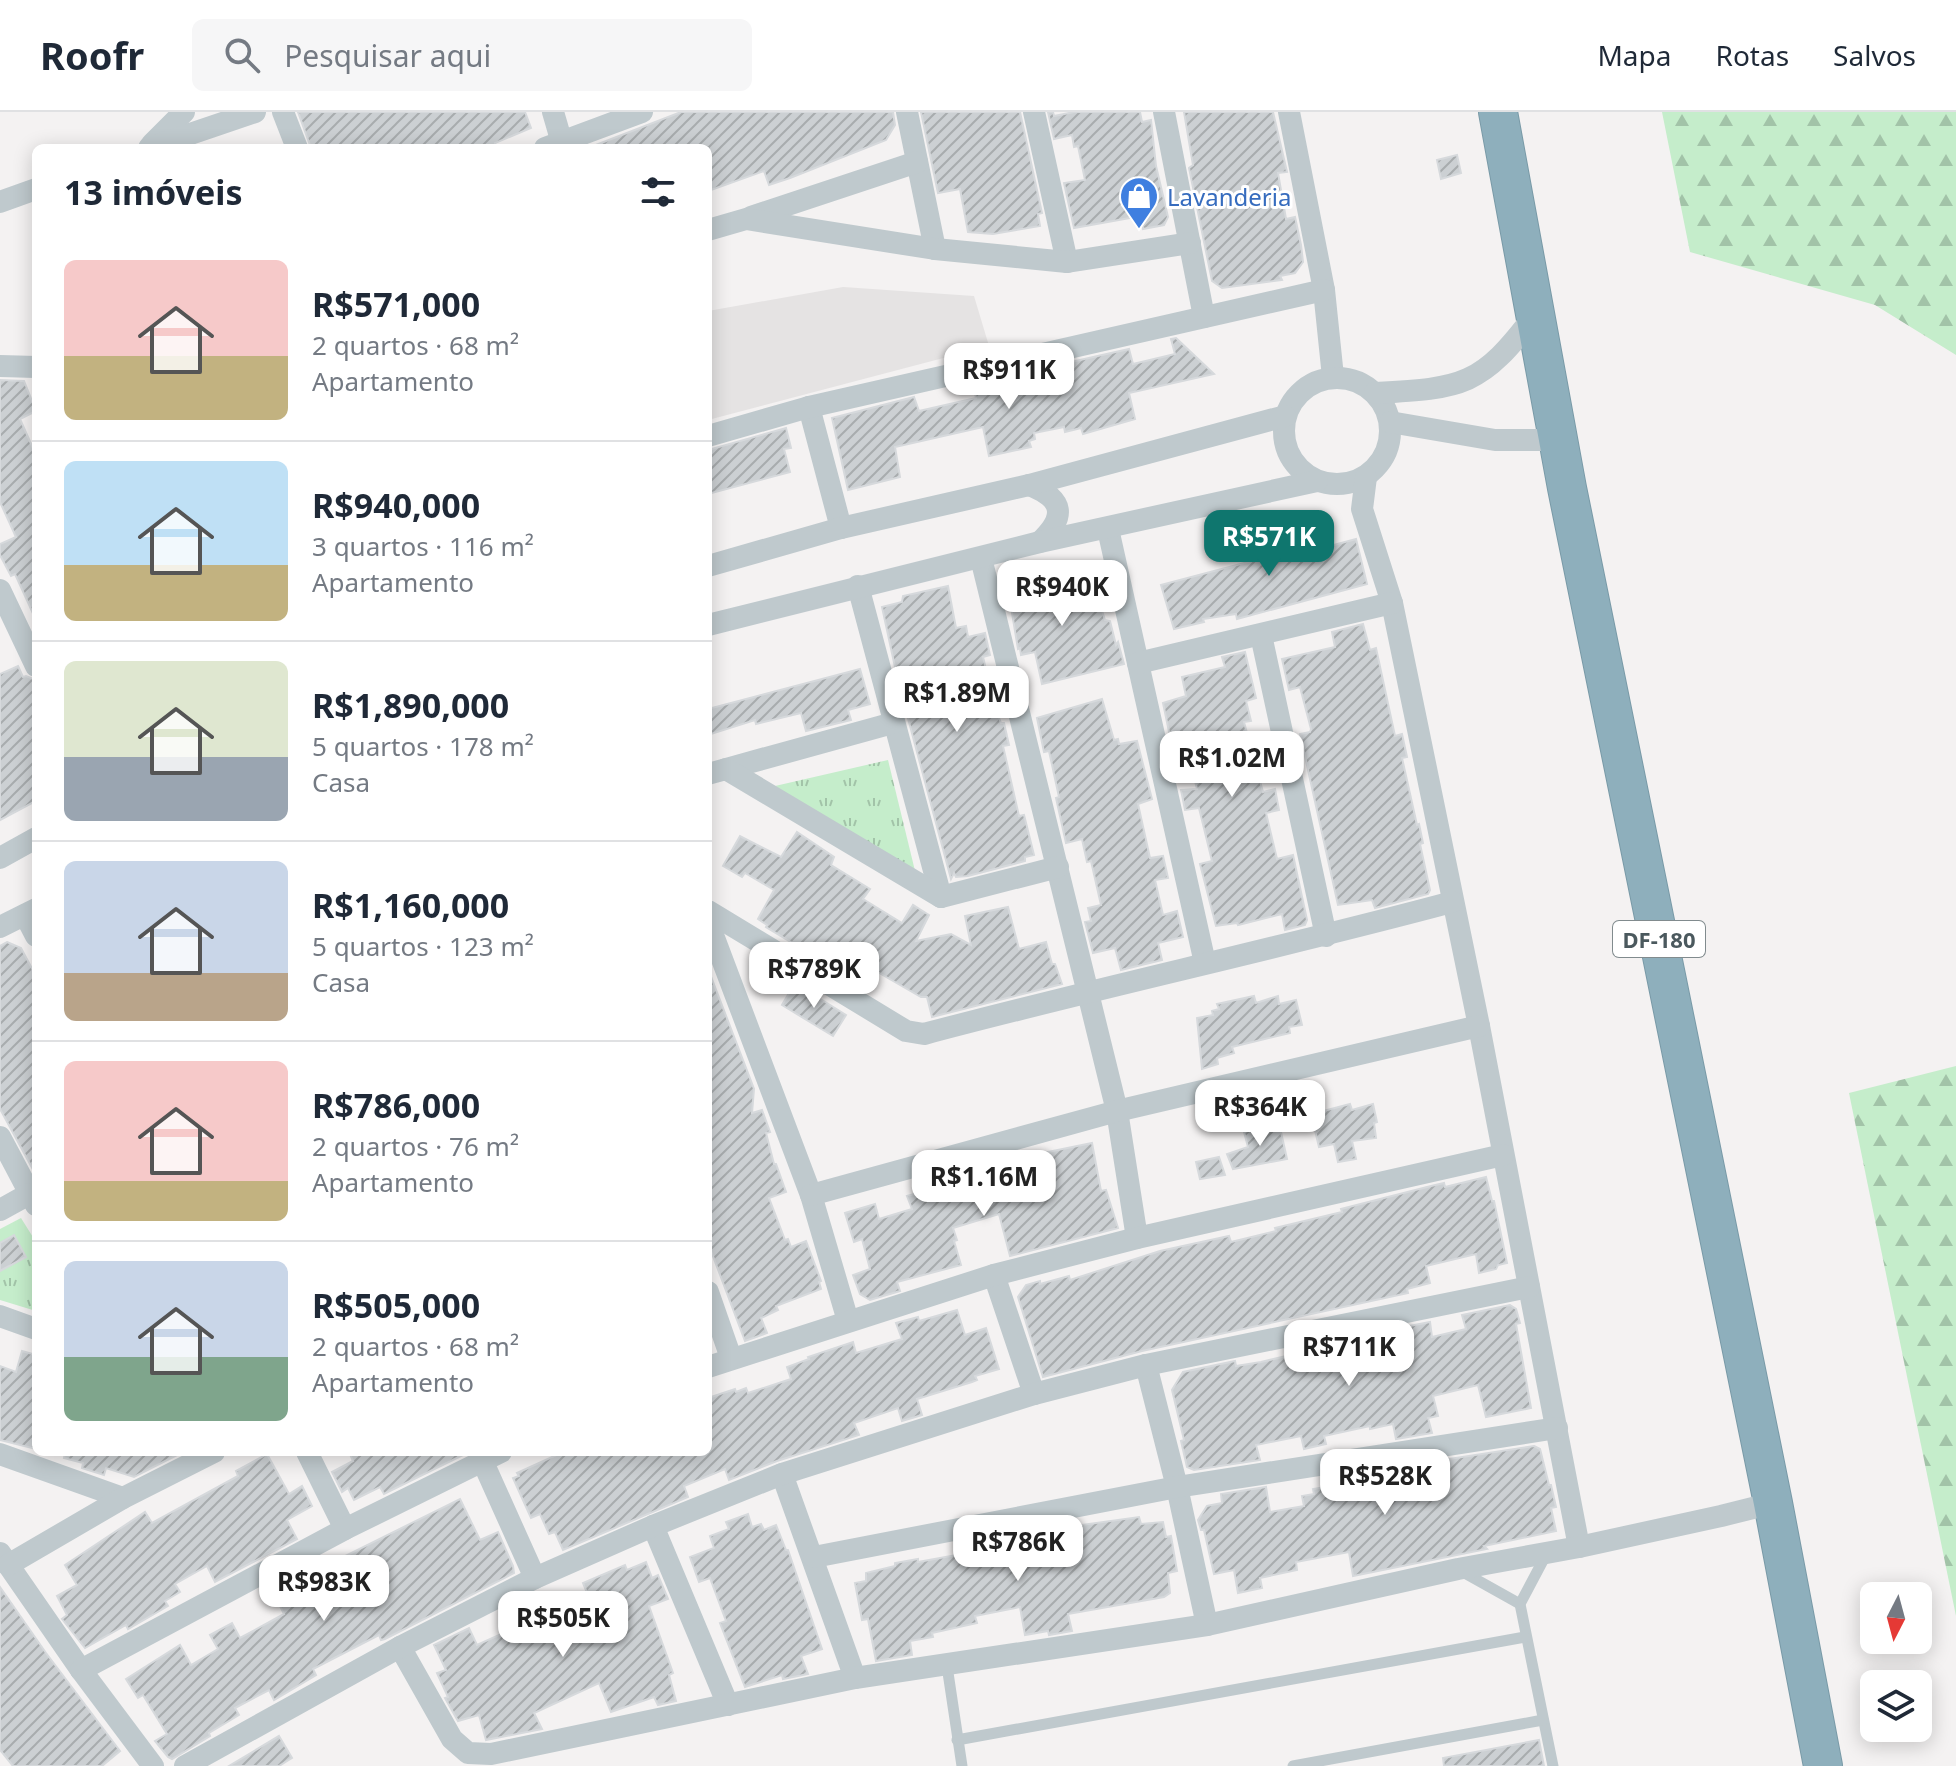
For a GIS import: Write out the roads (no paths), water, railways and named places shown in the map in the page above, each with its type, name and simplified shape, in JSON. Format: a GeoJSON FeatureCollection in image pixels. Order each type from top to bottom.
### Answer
{"type":"FeatureCollection","features":[{"type":"Feature","properties":{"kind":"highway","name":"DF-180"},"geometry":{"type":"LineString","coordinates":[[1498,112],[1559,440],[1823,1766]]}},
{"type":"Feature","properties":{"kind":"street"},"geometry":{"type":"LineString","coordinates":[[152,144],[184,112]]}},
{"type":"Feature","properties":{"kind":"street"},"geometry":{"type":"LineString","coordinates":[[160,144],[255,112]]}},
{"type":"Feature","properties":{"kind":"street"},"geometry":{"type":"LineString","coordinates":[[283,112],[295,144]]}},
{"type":"Feature","properties":{"kind":"street"},"geometry":{"type":"LineString","coordinates":[[553,112],[554,144]]}},
{"type":"Feature","properties":{"kind":"street"},"geometry":{"type":"LineString","coordinates":[[557,144],[642,112]]}},
{"type":"Feature","properties":{"kind":"street"},"geometry":{"type":"LineString","coordinates":[[907,112],[935,249]]}},
{"type":"Feature","properties":{"kind":"street"},"geometry":{"type":"LineString","coordinates":[[1034,112],[1067,262]]}},
{"type":"Feature","properties":{"kind":"street"},"geometry":{"type":"LineString","coordinates":[[1164,112],[1204,317]]}},
{"type":"Feature","properties":{"kind":"street"},"geometry":{"type":"LineString","coordinates":[[1289,112],[1324,290],[1333,377]]}},
{"type":"Feature","properties":{"kind":"street"},"geometry":{"type":"LineString","coordinates":[[712,229],[917,162]]}},
{"type":"Feature","properties":{"kind":"street"},"geometry":{"type":"LineString","coordinates":[[0,202],[32,190]]}},
{"type":"Feature","properties":{"kind":"street"},"geometry":{"type":"LineString","coordinates":[[746,219],[935,249],[1067,262],[1190,243]]}},
{"type":"Feature","properties":{"kind":"street"},"geometry":{"type":"LineString","coordinates":[[712,435],[809,407],[1324,290]]}},
{"type":"Feature","properties":{"kind":"street"},"geometry":{"type":"LineString","coordinates":[[1375,393],[1437,390],[1479,375],[1499,358],[1536,313]]}},
{"type":"Feature","properties":{"kind":"street"},"geometry":{"type":"LineString","coordinates":[[0,366],[32,368]]}},
{"type":"Feature","properties":{"kind":"street"},"geometry":{"type":"LineString","coordinates":[[1333,377],[1356,381],[1375,393],[1385,406],[1391,438],[1387,453],[1378,466],[1366,477],[1340,485],[1317,481],[1303,473],[1292,461],[1283,431],[1285,416],[1295,396],[1312,383],[1333,377]]}},
{"type":"Feature","properties":{"kind":"street"},"geometry":{"type":"LineString","coordinates":[[809,407],[841,528]]}},
{"type":"Feature","properties":{"kind":"street"},"geometry":{"type":"LineString","coordinates":[[712,565],[841,528],[1029,485],[1285,416]]}},
{"type":"Feature","properties":{"kind":"street"},"geometry":{"type":"LineString","coordinates":[[1390,422],[1495,440],[1559,440]]}},
{"type":"Feature","properties":{"kind":"street"},"geometry":{"type":"LineString","coordinates":[[1362,509],[1366,477]]}},
{"type":"Feature","properties":{"kind":"street"},"geometry":{"type":"LineString","coordinates":[[712,624],[1040,542],[1317,481]]}},
{"type":"Feature","properties":{"kind":"street"},"geometry":{"type":"LineString","coordinates":[[1029,485],[1046,492],[1058,511],[1058,521],[1040,542]]}},
{"type":"Feature","properties":{"kind":"street"},"geometry":{"type":"LineString","coordinates":[[1340,485],[1362,509],[1392,603],[1479,1026],[1579,1547]]}},
{"type":"Feature","properties":{"kind":"street"},"geometry":{"type":"LineString","coordinates":[[1108,529],[1205,963]]}},
{"type":"Feature","properties":{"kind":"street"},"geometry":{"type":"LineString","coordinates":[[981,558],[1117,1111],[1137,1238]]}},
{"type":"Feature","properties":{"kind":"street"},"geometry":{"type":"LineString","coordinates":[[858,586],[941,897]]}},
{"type":"Feature","properties":{"kind":"street"},"geometry":{"type":"LineString","coordinates":[[0,590],[32,658]]}},
{"type":"Feature","properties":{"kind":"street"},"geometry":{"type":"LineString","coordinates":[[1138,663],[1392,603]]}},
{"type":"Feature","properties":{"kind":"street"},"geometry":{"type":"LineString","coordinates":[[1261,635],[1326,936]]}},
{"type":"Feature","properties":{"kind":"street"},"geometry":{"type":"LineString","coordinates":[[717,772],[893,723]]}},
{"type":"Feature","properties":{"kind":"street"},"geometry":{"type":"LineString","coordinates":[[717,772],[941,897],[1058,867]]}},
{"type":"Feature","properties":{"kind":"street"},"geometry":{"type":"LineString","coordinates":[[1,857],[32,840]]}},
{"type":"Feature","properties":{"kind":"street"},"geometry":{"type":"LineString","coordinates":[[712,913],[906,1031],[924,1034],[1086,991],[1326,936],[1452,902]]}},
{"type":"Feature","properties":{"kind":"street"},"geometry":{"type":"LineString","coordinates":[[0,927],[30,912]]}},
{"type":"Feature","properties":{"kind":"street"},"geometry":{"type":"LineString","coordinates":[[712,933],[811,1195],[848,1321]]}},
{"type":"Feature","properties":{"kind":"street"},"geometry":{"type":"LineString","coordinates":[[811,1195],[1117,1111],[1479,1026]]}},
{"type":"Feature","properties":{"kind":"street"},"geometry":{"type":"LineString","coordinates":[[0,1137],[32,1197]]}},
{"type":"Feature","properties":{"kind":"street"},"geometry":{"type":"LineString","coordinates":[[712,1365],[994,1275],[1137,1238],[1503,1155]]}},
{"type":"Feature","properties":{"kind":"street"},"geometry":{"type":"LineString","coordinates":[[0,1210],[32,1199]]}},
{"type":"Feature","properties":{"kind":"street"},"geometry":{"type":"LineString","coordinates":[[994,1275],[1034,1394]]}},
{"type":"Feature","properties":{"kind":"street"},"geometry":{"type":"LineString","coordinates":[[185,1766],[400,1647],[535,1578],[782,1474],[1034,1394],[1146,1365],[1529,1287]]}},
{"type":"Feature","properties":{"kind":"street"},"geometry":{"type":"LineString","coordinates":[[712,1303],[731,1358]]}},
{"type":"Feature","properties":{"kind":"street"},"geometry":{"type":"LineString","coordinates":[[0,1316],[32,1328]]}},
{"type":"Feature","properties":{"kind":"street"},"geometry":{"type":"LineString","coordinates":[[1146,1365],[1207,1625]]}},
{"type":"Feature","properties":{"kind":"street"},"geometry":{"type":"LineString","coordinates":[[814,1557],[1177,1487],[1557,1428]]}},
{"type":"Feature","properties":{"kind":"street"},"geometry":{"type":"LineString","coordinates":[[0,1454],[123,1498]]}},
{"type":"Feature","properties":{"kind":"street"},"geometry":{"type":"LineString","coordinates":[[153,1766],[4,1559],[206,1456]]}},
{"type":"Feature","properties":{"kind":"street"},"geometry":{"type":"LineString","coordinates":[[309,1456],[345,1529]]}},
{"type":"Feature","properties":{"kind":"street"},"geometry":{"type":"LineString","coordinates":[[81,1670],[345,1529],[492,1456],[535,1578]]}},
{"type":"Feature","properties":{"kind":"street"},"geometry":{"type":"LineString","coordinates":[[782,1474],[855,1678]]}},
{"type":"Feature","properties":{"kind":"street"},"geometry":{"type":"LineString","coordinates":[[400,1647],[452,1739],[468,1753],[491,1754],[855,1678],[1207,1625],[1773,1503]]}},
{"type":"Feature","properties":{"kind":"street"},"geometry":{"type":"LineString","coordinates":[[653,1526],[728,1705]]}},
{"type":"Feature","properties":{"kind":"lane"},"geometry":{"type":"LineString","coordinates":[[1547,1552],[1520,1604],[1553,1766]]}},
{"type":"Feature","properties":{"kind":"lane"},"geometry":{"type":"LineString","coordinates":[[1458,1569],[1520,1604]]}},
{"type":"Feature","properties":{"kind":"lane"},"geometry":{"type":"LineString","coordinates":[[957,1740],[1525,1637]]}},
{"type":"Feature","properties":{"kind":"lane"},"geometry":{"type":"LineString","coordinates":[[947,1666],[962,1766]]}},
{"type":"Feature","properties":{"kind":"lane"},"geometry":{"type":"LineString","coordinates":[[1293,1766],[1543,1720]]}},
{"type":"Feature","properties":{"kind":"place","name":"Lavanderia"},"geometry":{"type":"Point","coordinates":[1139,230]}}]}
